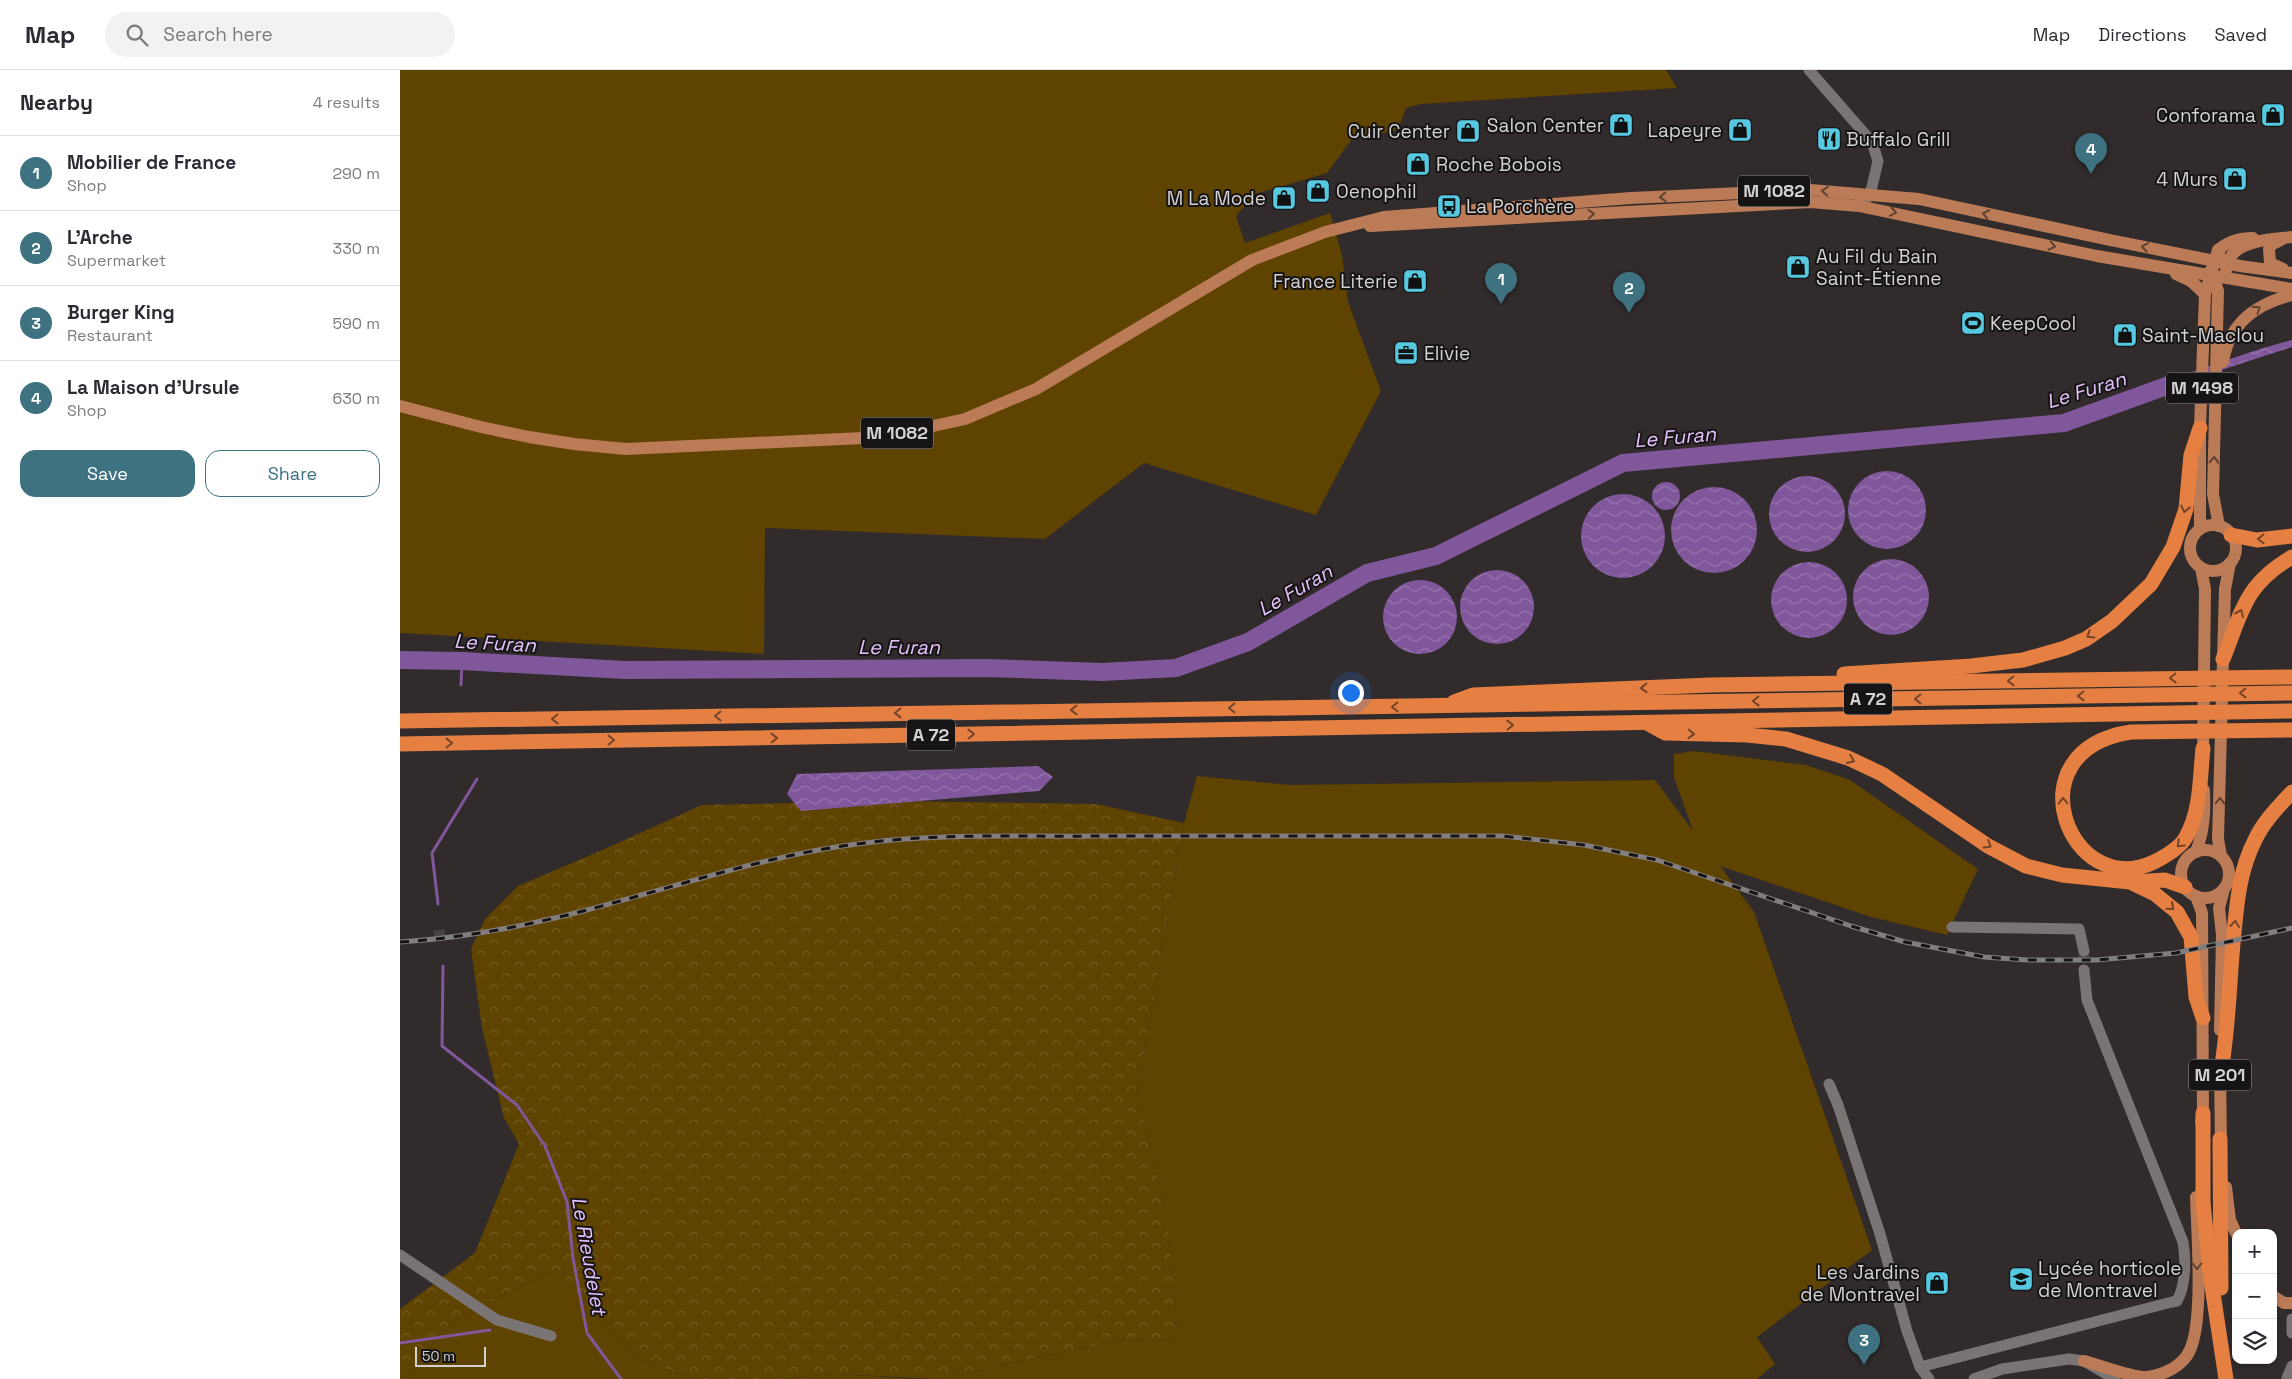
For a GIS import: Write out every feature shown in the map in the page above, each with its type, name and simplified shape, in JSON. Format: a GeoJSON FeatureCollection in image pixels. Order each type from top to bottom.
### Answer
{"type":"FeatureCollection","features":[{"type":"Feature","properties":{"kind":"highway"},"geometry":{"type":"LineString","coordinates":[[1710,685],[1741,681],[2002,663],[2041,656],[2086,639],[2112,621],[2133,602],[2163,567],[2173,547],[2186,509],[2191,455],[2200,428]]}},
{"type":"Feature","properties":{"kind":"highway"},"geometry":{"type":"LineString","coordinates":[[2231,535],[2257,540],[2292,536]]}},
{"type":"Feature","properties":{"kind":"highway"},"geometry":{"type":"LineString","coordinates":[[2223,659],[2235,623],[2252,590],[2276,567],[2292,557]]}},
{"type":"Feature","properties":{"kind":"highway"},"geometry":{"type":"LineString","coordinates":[[1444,706],[1473,695],[1710,685],[2292,677]]}},
{"type":"Feature","properties":{"kind":"highway","name":"A 72"},"geometry":{"type":"LineString","coordinates":[[400,721],[2292,693]]}},
{"type":"Feature","properties":{"kind":"highway","name":"A 72"},"geometry":{"type":"LineString","coordinates":[[400,744],[2292,712]]}},
{"type":"Feature","properties":{"kind":"highway"},"geometry":{"type":"LineString","coordinates":[[1645,722],[1665,733],[1786,739],[1848,758],[1882,774],[1988,846],[2026,866],[2062,875],[2130,882],[2165,880],[2190,892]]}},
{"type":"Feature","properties":{"kind":"highway"},"geometry":{"type":"LineString","coordinates":[[2203,748],[2195,816],[2186,838],[2168,854],[2145,866],[2123,868],[2103,863],[2087,852],[2074,838],[2065,820],[2062,796],[2067,774],[2079,756],[2095,743],[2112,735],[2131,732],[2292,730]]}},
{"type":"Feature","properties":{"kind":"highway"},"geometry":{"type":"LineString","coordinates":[[2220,1077],[2226,1042],[2229,982],[2240,882],[2255,840],[2274,812],[2292,792]]}},
{"type":"Feature","properties":{"kind":"highway"},"geometry":{"type":"LineString","coordinates":[[2130,882],[2155,894],[2177,912],[2191,937],[2196,996],[2203,1018]]}},
{"type":"Feature","properties":{"kind":"highway","name":"M 201"},"geometry":{"type":"LineString","coordinates":[[2203,1113],[2202,1202],[2210,1273],[2226,1379]]}},
{"type":"Feature","properties":{"kind":"highway","name":"M 201"},"geometry":{"type":"LineString","coordinates":[[2220,1140],[2220,1274],[2224,1325],[2232,1379]]}},
{"type":"Feature","properties":{"kind":"main road","name":"M 1082"},"geometry":{"type":"LineString","coordinates":[[400,406],[510,433],[574,444],[626,449],[845,440],[915,430],[965,419],[1028,393],[1252,260],[1325,232],[1384,217],[1631,198],[1810,190],[1919,199],[2292,289]]}},
{"type":"Feature","properties":{"kind":"main road","name":"M 1082"},"geometry":{"type":"LineString","coordinates":[[1350,226],[1810,202],[1860,206],[2162,268],[2217,270]]}},
{"type":"Feature","properties":{"kind":"main road"},"geometry":{"type":"LineString","coordinates":[[1941,222],[1943,205]]}},
{"type":"Feature","properties":{"kind":"main road"},"geometry":{"type":"LineString","coordinates":[[1954,226],[1956,208]]}},
{"type":"Feature","properties":{"kind":"main road"},"geometry":{"type":"LineString","coordinates":[[2217,270],[2226,244],[2244,238],[2290,237]]}},
{"type":"Feature","properties":{"kind":"main road"},"geometry":{"type":"LineString","coordinates":[[2290,237],[2271,245],[2268,259],[2270,264],[2291,272]]}},
{"type":"Feature","properties":{"kind":"main road"},"geometry":{"type":"LineString","coordinates":[[2162,268],[2191,281],[2217,270],[2291,272]]}},
{"type":"Feature","properties":{"kind":"main road","name":"M 1498"},"geometry":{"type":"LineString","coordinates":[[2217,270],[2213,494],[2219,526]]}},
{"type":"Feature","properties":{"kind":"main road","name":"M 1498"},"geometry":{"type":"LineString","coordinates":[[2200,528],[2200,428],[2217,270]]}},
{"type":"Feature","properties":{"kind":"main road"},"geometry":{"type":"LineString","coordinates":[[2216,378],[2222,370],[2225,346],[2232,333],[2245,317],[2262,305],[2292,295]]}},
{"type":"Feature","properties":{"kind":"main road"},"geometry":{"type":"LineString","coordinates":[[2196,852],[2202,837],[2205,814],[2203,748],[2205,589],[2201,568],[2192,558],[2189,547],[2194,534],[2200,528],[2210,525],[2219,526],[2231,535],[2236,550],[2230,563],[2225,589],[2218,839],[2221,856],[2229,873],[2224,889],[2218,895],[2210,898],[2190,892],[2181,873],[2186,859],[2196,852],[2210,850],[2221,856]]}},
{"type":"Feature","properties":{"kind":"main road"},"geometry":{"type":"LineString","coordinates":[[2201,568],[2213,571],[2220,570],[2230,563]]}},
{"type":"Feature","properties":{"kind":"main road","name":"M 201"},"geometry":{"type":"LineString","coordinates":[[2220,1140],[2222,935],[2219,908],[2224,889]]}},
{"type":"Feature","properties":{"kind":"main road","name":"M 201"},"geometry":{"type":"LineString","coordinates":[[2190,892],[2202,913],[2203,1113]]}},
{"type":"Feature","properties":{"kind":"main road"},"geometry":{"type":"LineString","coordinates":[[2084,1361],[2131,1376],[2146,1377],[2172,1370],[2184,1360],[2190,1351],[2196,1328],[2197,1306],[2196,1141],[2203,1113]]}},
{"type":"Feature","properties":{"kind":"main road"},"geometry":{"type":"LineString","coordinates":[[2220,1140],[2230,1220],[2234,1229]]}},
{"type":"Feature","properties":{"kind":"main road"},"geometry":{"type":"LineString","coordinates":[[2277,1299],[2284,1303],[2292,1303]]}},
{"type":"Feature","properties":{"kind":"street"},"geometry":{"type":"LineString","coordinates":[[1809,70],[1872,142],[1878,161],[1870,195],[1860,206]]}},
{"type":"Feature","properties":{"kind":"street"},"geometry":{"type":"LineString","coordinates":[[1952,927],[2079,929],[2084,951]]}},
{"type":"Feature","properties":{"kind":"street"},"geometry":{"type":"LineString","coordinates":[[1919,1373],[2177,1301],[2181,1293],[2185,1253],[2183,1242],[2087,1000],[2084,970]]}},
{"type":"Feature","properties":{"kind":"street"},"geometry":{"type":"LineString","coordinates":[[1829,1084],[1838,1105],[1880,1234],[1919,1373],[1929,1379]]}},
{"type":"Feature","properties":{"kind":"street"},"geometry":{"type":"LineString","coordinates":[[400,1255],[497,1320],[551,1336]]}},
{"type":"Feature","properties":{"kind":"street"},"geometry":{"type":"LineString","coordinates":[[2292,1319],[2292,1333]]}},
{"type":"Feature","properties":{"kind":"street"},"geometry":{"type":"LineString","coordinates":[[1979,1378],[2002,1369],[2069,1359],[2084,1361],[2115,1379]]}},
{"type":"Feature","properties":{"kind":"street"},"geometry":{"type":"LineString","coordinates":[[2288,1377],[2292,1366]]}},
{"type":"Feature","properties":{"kind":"green space"},"geometry":{"type":"Polygon","coordinates":[[[400,70],[1666,70],[1677,88],[1421,104],[1406,108],[1398,130],[1352,139],[1327,173],[1255,194],[1236,216],[1245,243],[1330,213],[1342,255],[1348,302],[1381,391],[1316,515],[1144,463],[1045,539],[765,528],[764,654],[400,633],[400,70]]]}},
{"type":"Feature","properties":{"kind":"green space"},"geometry":{"type":"Polygon","coordinates":[[[1694,751],[1806,765],[1850,780],[1978,869],[1947,935],[1871,917],[1720,866],[1754,912],[1872,1250],[1757,1337],[1775,1364],[1757,1379],[937,1379],[1127,1339],[1178,1341],[1169,1226],[1138,1092],[1184,823],[1197,776],[1290,785],[1655,780],[1693,831],[1674,777],[1674,754],[1694,751]]]}},
{"type":"Feature","properties":{"kind":"green space"},"geometry":{"type":"Polygon","coordinates":[[[894,801],[1096,804],[1184,823],[1138,1092],[1169,1226],[1178,1341],[1127,1339],[937,1379],[835,1374],[778,1379],[694,1379],[637,1358],[586,1306],[556,1268],[450,1323],[406,1379],[400,1379],[400,1309],[475,1253],[519,1144],[504,1118],[482,1028],[471,949],[485,919],[518,886],[702,805],[894,801]]]}},
{"type":"Feature","properties":{"kind":"green space"},"geometry":{"type":"Polygon","coordinates":[[[556,1268],[586,1306],[637,1358],[694,1379],[406,1379],[450,1323],[556,1268]]]}},
{"type":"Feature","properties":{"kind":"green space"},"geometry":{"type":"Polygon","coordinates":[[[835,1374],[919,1379],[778,1379],[835,1374]]]}},
{"type":"Feature","properties":{"kind":"water"},"geometry":{"type":"Polygon","coordinates":[[[2292,340],[2292,347],[2151,393],[2146,387],[2255,351],[2292,340]]]}},
{"type":"Feature","properties":{"kind":"water"},"geometry":{"type":"Polygon","coordinates":[[[1887,471],[1902,474],[1919,488],[1923,495],[1926,510],[1923,525],[1909,542],[1902,546],[1887,549],[1872,546],[1855,532],[1851,525],[1848,510],[1851,495],[1865,478],[1872,474],[1887,471]]]}},
{"type":"Feature","properties":{"kind":"water"},"geometry":{"type":"Polygon","coordinates":[[[1807,476],[1822,479],[1834,487],[1842,499],[1845,514],[1842,529],[1834,541],[1822,549],[1807,552],[1792,549],[1780,541],[1772,529],[1769,514],[1772,499],[1780,487],[1792,479],[1807,476]]]}},
{"type":"Feature","properties":{"kind":"water"},"geometry":{"type":"Polygon","coordinates":[[[1666,482],[1676,486],[1680,496],[1676,506],[1666,510],[1656,506],[1652,496],[1656,486],[1666,482]]]}},
{"type":"Feature","properties":{"kind":"water"},"geometry":{"type":"Polygon","coordinates":[[[1714,487],[1730,491],[1744,500],[1753,514],[1757,530],[1753,546],[1744,560],[1730,569],[1714,573],[1698,569],[1684,560],[1675,546],[1671,530],[1675,514],[1684,500],[1698,491],[1714,487]]]}},
{"type":"Feature","properties":{"kind":"water"},"geometry":{"type":"Polygon","coordinates":[[[1623,494],[1639,497],[1653,506],[1662,520],[1665,536],[1662,552],[1653,566],[1639,575],[1623,578],[1607,575],[1593,566],[1584,552],[1581,536],[1584,520],[1593,506],[1607,497],[1623,494]]]}},
{"type":"Feature","properties":{"kind":"water"},"geometry":{"type":"Polygon","coordinates":[[[1891,559],[1905,562],[1918,570],[1926,583],[1929,597],[1926,611],[1918,624],[1905,632],[1891,635],[1877,632],[1864,624],[1856,611],[1853,597],[1856,583],[1864,570],[1877,562],[1891,559]]]}},
{"type":"Feature","properties":{"kind":"water"},"geometry":{"type":"Polygon","coordinates":[[[1809,562],[1823,565],[1836,573],[1844,586],[1847,600],[1844,614],[1836,627],[1823,635],[1809,638],[1795,635],[1782,627],[1774,614],[1771,600],[1774,586],[1782,573],[1795,565],[1809,562]]]}},
{"type":"Feature","properties":{"kind":"water"},"geometry":{"type":"Polygon","coordinates":[[[1497,570],[1511,573],[1523,581],[1531,593],[1534,607],[1531,621],[1523,633],[1511,641],[1497,644],[1483,641],[1471,633],[1463,621],[1460,607],[1463,593],[1471,581],[1483,573],[1497,570]]]}},
{"type":"Feature","properties":{"kind":"water"},"geometry":{"type":"Polygon","coordinates":[[[1420,580],[1434,583],[1446,591],[1454,603],[1457,617],[1454,631],[1446,643],[1434,651],[1420,654],[1406,651],[1394,643],[1386,631],[1383,617],[1386,603],[1394,591],[1406,583],[1420,580]]]}},
{"type":"Feature","properties":{"kind":"water"},"geometry":{"type":"Polygon","coordinates":[[[1038,766],[1053,777],[1039,791],[801,811],[787,794],[797,774],[1038,766]]]}},
{"type":"Feature","properties":{"kind":"waterway","name":"Le Furan"},"geometry":{"type":"LineString","coordinates":[[400,660],[462,661],[625,670],[989,668],[1102,672],[1176,668],[1248,642],[1367,573],[1436,556],[1623,463],[2064,423],[2172,384]]}},
{"type":"Feature","properties":{"kind":"waterway","name":"Le Rieudelet"},"geometry":{"type":"LineString","coordinates":[[461,685],[462,661]]}},
{"type":"Feature","properties":{"kind":"waterway","name":"Le Rieudelet"},"geometry":{"type":"LineString","coordinates":[[438,904],[432,853],[477,779]]}},
{"type":"Feature","properties":{"kind":"waterway","name":"Le Rieudelet"},"geometry":{"type":"LineString","coordinates":[[443,966],[442,1046],[517,1105],[545,1146],[567,1202],[573,1258],[587,1333],[621,1379]]}},
{"type":"Feature","properties":{"kind":"waterway"},"geometry":{"type":"LineString","coordinates":[[400,1343],[490,1330]]}},
{"type":"Feature","properties":{"kind":"tunnel"},"geometry":{"type":"LineString","coordinates":[[439,930],[441,946]]}},
{"type":"Feature","properties":{"kind":"tunnel"},"geometry":{"type":"LineString","coordinates":[[2084,951],[2084,970]]}},
{"type":"Feature","properties":{"kind":"railway"},"geometry":{"type":"LineString","coordinates":[[400,942],[471,934],[541,921],[760,863],[830,848],[893,840],[982,836],[1503,836],[1584,845],[1657,860],[1851,926],[1905,942],[1984,957],[2027,960],[2096,960],[2176,953],[2292,928]]}},
{"type":"Feature","properties":{"kind":"place","name":"Conforama"},"geometry":{"type":"Point","coordinates":[2273,115]}},
{"type":"Feature","properties":{"kind":"place","name":"Salon Center"},"geometry":{"type":"Point","coordinates":[1621,125]}},
{"type":"Feature","properties":{"kind":"place","name":"Lapeyre"},"geometry":{"type":"Point","coordinates":[1740,130]}},
{"type":"Feature","properties":{"kind":"place","name":"Cuir Center"},"geometry":{"type":"Point","coordinates":[1468,131]}},
{"type":"Feature","properties":{"kind":"place","name":"Buffalo Grill"},"geometry":{"type":"Point","coordinates":[1829,139]}},
{"type":"Feature","properties":{"kind":"place","name":"Roche Bobois"},"geometry":{"type":"Point","coordinates":[1418,164]}},
{"type":"Feature","properties":{"kind":"place","name":"La Maison d'Ursule"},"geometry":{"type":"Point","coordinates":[2091,174]}},
{"type":"Feature","properties":{"kind":"place","name":"4 Murs"},"geometry":{"type":"Point","coordinates":[2235,179]}},
{"type":"Feature","properties":{"kind":"place","name":"Oenophil"},"geometry":{"type":"Point","coordinates":[1318,191]}},
{"type":"Feature","properties":{"kind":"place","name":"M La Mode"},"geometry":{"type":"Point","coordinates":[1284,198]}},
{"type":"Feature","properties":{"kind":"place","name":"La Porchère"},"geometry":{"type":"Point","coordinates":[1449,206]}},
{"type":"Feature","properties":{"kind":"place","name":"Au Fil du Bain Saint-Étienne"},"geometry":{"type":"Point","coordinates":[1798,267]}},
{"type":"Feature","properties":{"kind":"place","name":"France Literie"},"geometry":{"type":"Point","coordinates":[1415,281]}},
{"type":"Feature","properties":{"kind":"place","name":"Mobilier de France"},"geometry":{"type":"Point","coordinates":[1501,304]}},
{"type":"Feature","properties":{"kind":"place","name":"L'Arche"},"geometry":{"type":"Point","coordinates":[1629,313]}},
{"type":"Feature","properties":{"kind":"place","name":"KeepCool"},"geometry":{"type":"Point","coordinates":[1973,323]}},
{"type":"Feature","properties":{"kind":"place","name":"Saint-Maclou"},"geometry":{"type":"Point","coordinates":[2125,335]}},
{"type":"Feature","properties":{"kind":"place","name":"Elivie"},"geometry":{"type":"Point","coordinates":[1406,353]}},
{"type":"Feature","properties":{"kind":"place","name":"Lycée horticole de Montravel"},"geometry":{"type":"Point","coordinates":[2021,1279]}},
{"type":"Feature","properties":{"kind":"place","name":"Les Jardins de Montravel"},"geometry":{"type":"Point","coordinates":[1937,1283]}},
{"type":"Feature","properties":{"kind":"place","name":"Burger King"},"geometry":{"type":"Point","coordinates":[1864,1365]}}]}
